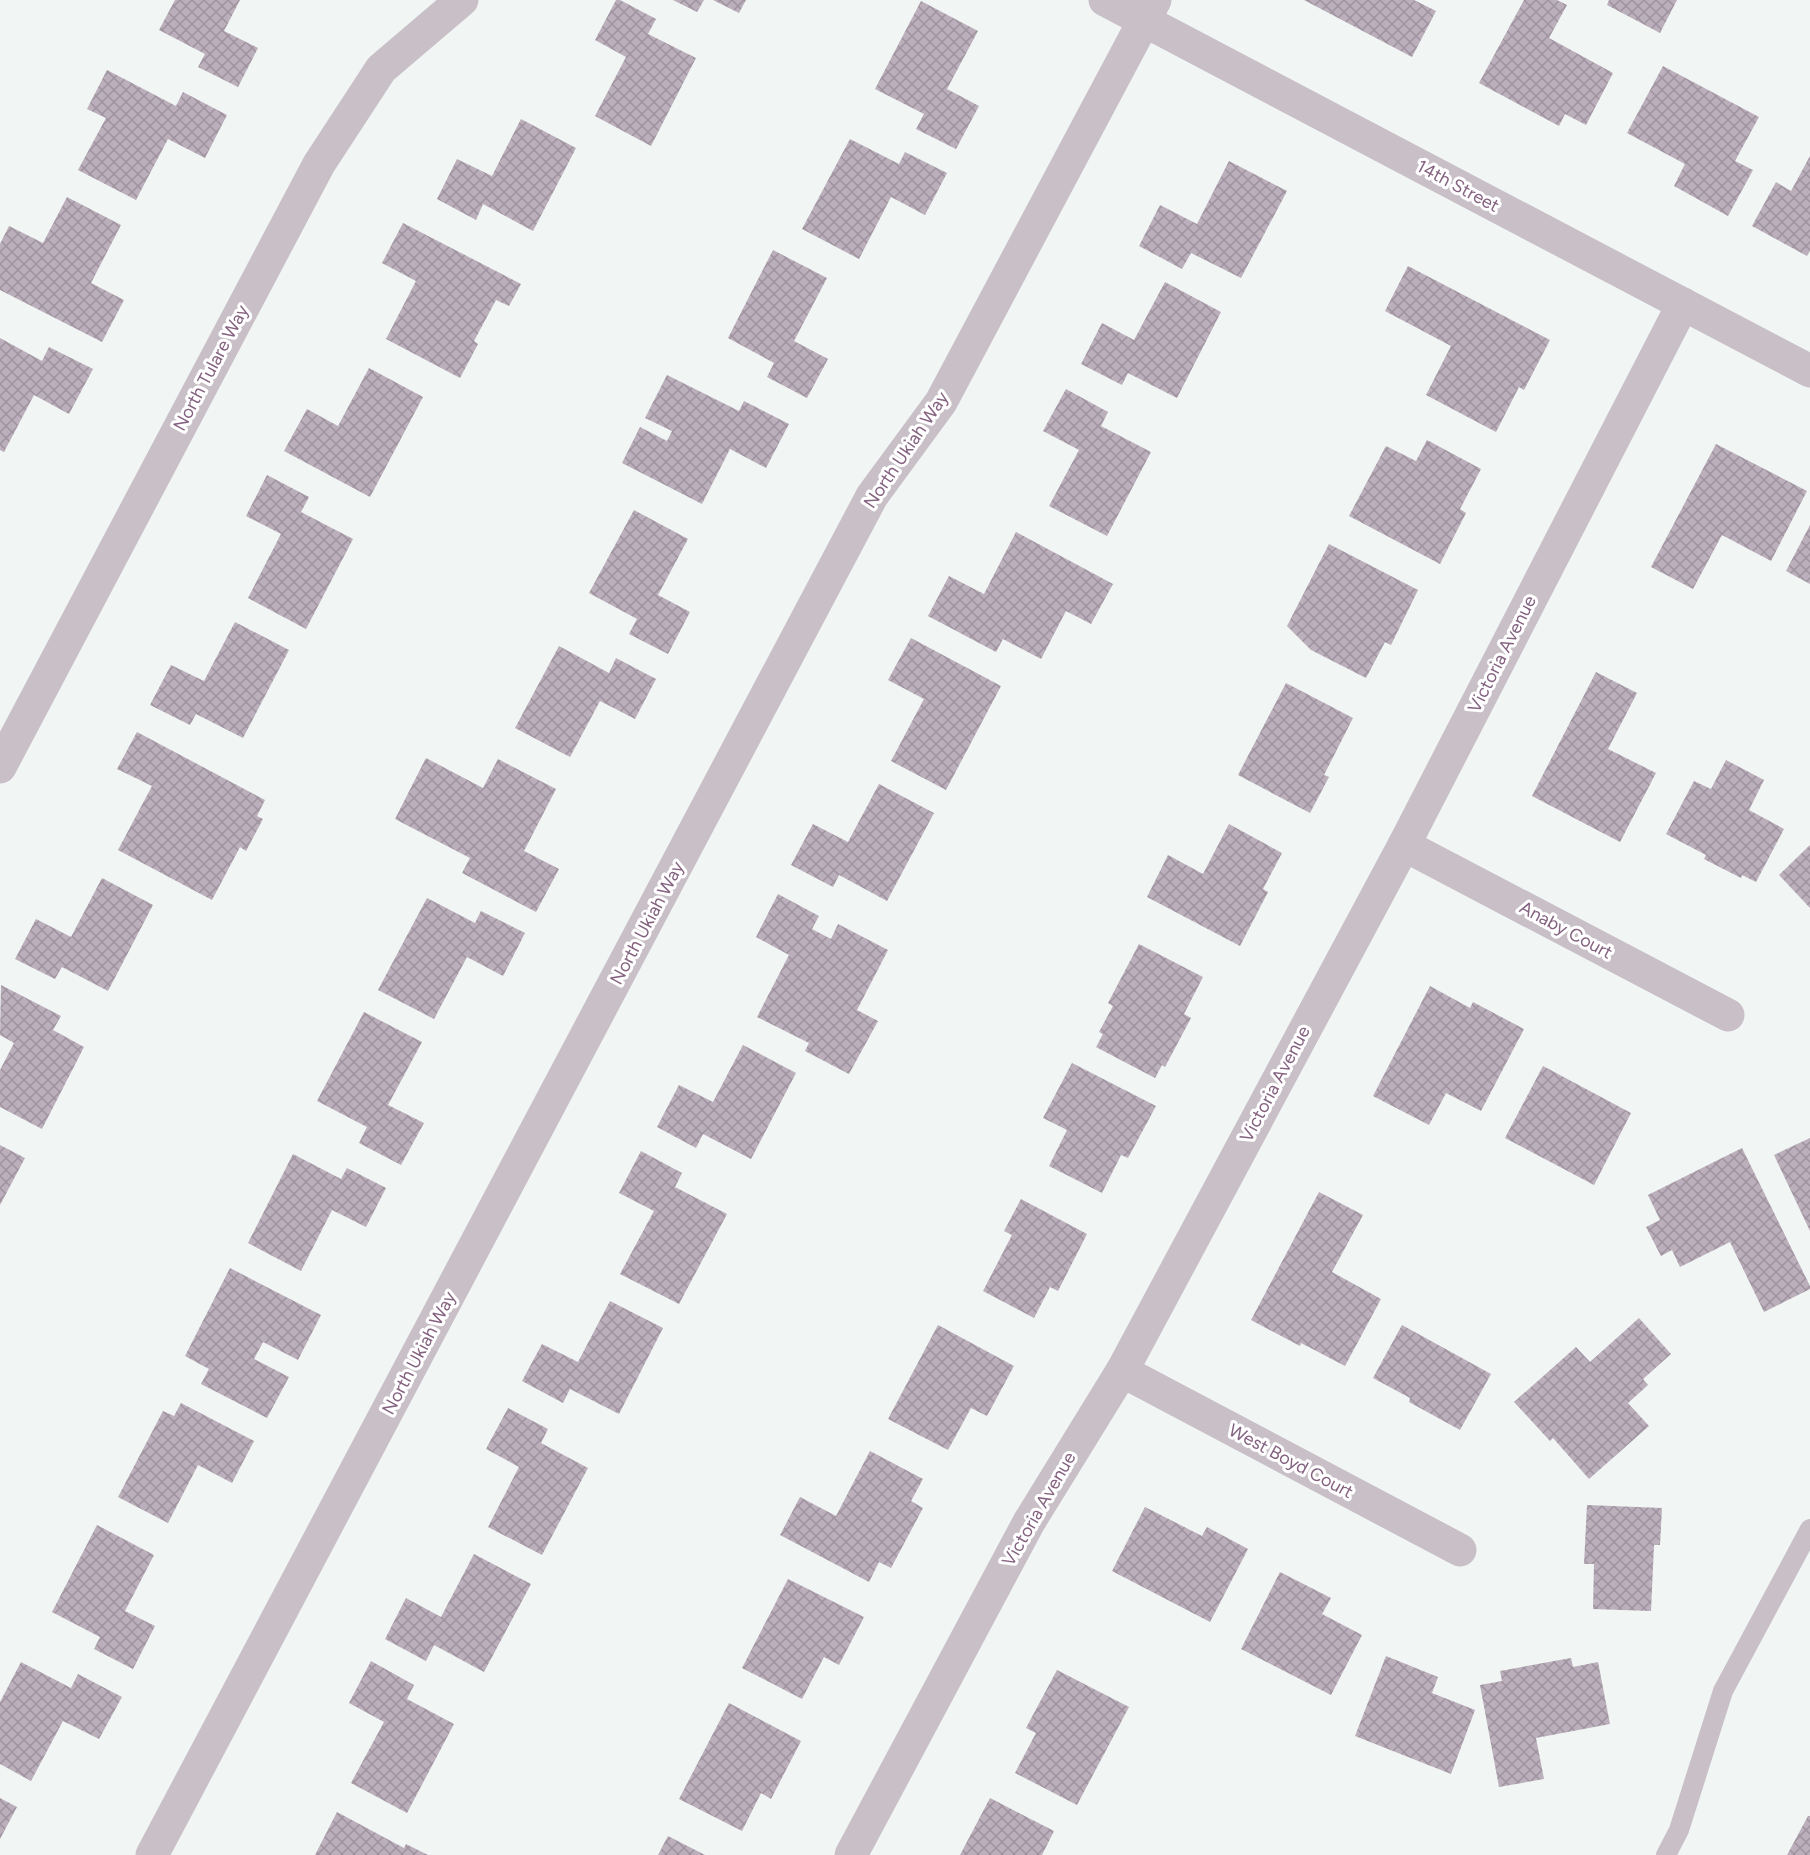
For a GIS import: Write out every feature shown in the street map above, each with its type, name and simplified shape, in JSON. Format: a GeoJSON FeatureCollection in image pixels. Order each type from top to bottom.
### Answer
{"type":"FeatureCollection","features":[{"type":"Feature","properties":{"kind":"street","name":"North Tulare Way"},"geometry":{"type":"LineString","coordinates":[[0,767],[319,164],[381,69],[462,0]]}},
{"type":"Feature","properties":{"kind":"street","name":"14th Street"},"geometry":{"type":"LineString","coordinates":[[1105,0],[1150,10],[1683,304],[1810,371]]}},
{"type":"Feature","properties":{"kind":"street","name":"North Ukiah Way"},"geometry":{"type":"LineString","coordinates":[[152,1855],[872,496],[940,402],[1150,10]]}},
{"type":"Feature","properties":{"kind":"street","name":"Victoria Avenue"},"geometry":{"type":"LineString","coordinates":[[851,1855],[1029,1522],[1122,1371],[1404,845],[1683,304]]}},
{"type":"Feature","properties":{"kind":"street","name":"Anaby Court"},"geometry":{"type":"LineString","coordinates":[[1404,845],[1728,1015]]}},
{"type":"Feature","properties":{"kind":"street","name":"West Boyd Court"},"geometry":{"type":"LineString","coordinates":[[1122,1371],[1460,1550]]}},
{"type":"Feature","properties":{"kind":"lane"},"geometry":{"type":"LineString","coordinates":[[1666,1855],[1679,1830],[1723,1691],[1810,1529]]}},
{"type":"Feature","properties":{"kind":"building"},"geometry":{"type":"Polygon","coordinates":[[[175,0],[240,0],[224,31],[258,48],[238,87],[198,67],[205,54],[159,30],[175,0]]]}},
{"type":"Feature","properties":{"kind":"building"},"geometry":{"type":"Polygon","coordinates":[[[616,0],[656,19],[648,34],[696,58],[651,146],[595,116],[626,57],[595,40],[616,0]]]}},
{"type":"Feature","properties":{"kind":"building"},"geometry":{"type":"Polygon","coordinates":[[[673,0],[704,0],[697,12],[673,0]]]}},
{"type":"Feature","properties":{"kind":"building"},"geometry":{"type":"Polygon","coordinates":[[[713,0],[746,0],[739,13],[713,0]]]}},
{"type":"Feature","properties":{"kind":"building"},"geometry":{"type":"Polygon","coordinates":[[[1304,0],[1414,0],[1436,11],[1412,57],[1304,0]]]}},
{"type":"Feature","properties":{"kind":"building"},"geometry":{"type":"Polygon","coordinates":[[[1524,0],[1557,0],[1567,5],[1549,38],[1613,73],[1586,125],[1565,114],[1559,126],[1479,83],[1524,0]]]}},
{"type":"Feature","properties":{"kind":"building"},"geometry":{"type":"Polygon","coordinates":[[[1609,0],[1677,0],[1660,33],[1607,5],[1609,0]]]}},
{"type":"Feature","properties":{"kind":"building"},"geometry":{"type":"Polygon","coordinates":[[[921,1],[978,31],[947,89],[979,106],[956,149],[916,129],[924,114],[875,89],[921,1]]]}},
{"type":"Feature","properties":{"kind":"building"},"geometry":{"type":"Polygon","coordinates":[[[1663,66],[1759,117],[1735,161],[1753,170],[1728,216],[1674,186],[1685,164],[1627,133],[1663,66]]]}},
{"type":"Feature","properties":{"kind":"building"},"geometry":{"type":"Polygon","coordinates":[[[107,70],[176,106],[183,92],[227,115],[205,158],[168,139],[136,200],[78,170],[106,118],[87,109],[107,70]]]}},
{"type":"Feature","properties":{"kind":"building"},"geometry":{"type":"Polygon","coordinates":[[[521,119],[576,148],[533,231],[483,204],[476,220],[437,199],[457,159],[492,176],[521,119]]]}},
{"type":"Feature","properties":{"kind":"building"},"geometry":{"type":"Polygon","coordinates":[[[850,139],[899,164],[905,152],[947,173],[925,215],[891,197],[859,259],[802,229],[850,139]]]}},
{"type":"Feature","properties":{"kind":"building"},"geometry":{"type":"Polygon","coordinates":[[[1810,156],[1810,251],[1807,256],[1752,226],[1776,182],[1791,191],[1810,156]]]}},
{"type":"Feature","properties":{"kind":"building"},"geometry":{"type":"Polygon","coordinates":[[[1229,161],[1287,191],[1241,278],[1191,253],[1182,269],[1139,246],[1160,205],[1197,224],[1229,161]]]}},
{"type":"Feature","properties":{"kind":"building"},"geometry":{"type":"Polygon","coordinates":[[[67,197],[121,225],[91,283],[124,300],[102,342],[0,290],[0,244],[9,226],[43,243],[67,197]]]}},
{"type":"Feature","properties":{"kind":"building"},"geometry":{"type":"Polygon","coordinates":[[[403,223],[521,284],[509,306],[496,300],[474,341],[478,344],[460,378],[386,339],[416,281],[382,263],[403,223]]]}},
{"type":"Feature","properties":{"kind":"building"},"geometry":{"type":"Polygon","coordinates":[[[773,250],[827,278],[794,341],[828,359],[807,398],[767,377],[774,363],[728,338],[773,250]]]}},
{"type":"Feature","properties":{"kind":"building"},"geometry":{"type":"Polygon","coordinates":[[[1408,266],[1550,340],[1524,390],[1519,387],[1496,432],[1426,395],[1451,346],[1385,311],[1408,266]]]}},
{"type":"Feature","properties":{"kind":"building"},"geometry":{"type":"Polygon","coordinates":[[[1165,282],[1221,312],[1177,398],[1128,373],[1122,385],[1081,364],[1102,323],[1134,340],[1165,282]]]}},
{"type":"Feature","properties":{"kind":"building"},"geometry":{"type":"Polygon","coordinates":[[[0,338],[42,361],[49,347],[93,369],[69,414],[34,395],[4,452],[0,450],[0,338]]]}},
{"type":"Feature","properties":{"kind":"building"},"geometry":{"type":"Polygon","coordinates":[[[369,368],[423,397],[370,497],[284,451],[307,409],[338,426],[369,368]]]}},
{"type":"Feature","properties":{"kind":"building"},"geometry":{"type":"Polygon","coordinates":[[[667,375],[739,411],[744,401],[789,424],[766,468],[730,449],[702,504],[622,463],[640,427],[667,441],[672,431],[645,418],[667,375]]]}},
{"type":"Feature","properties":{"kind":"building"},"geometry":{"type":"Polygon","coordinates":[[[1066,389],[1108,412],[1101,426],[1151,452],[1107,536],[1049,506],[1079,450],[1043,431],[1066,389]]]}},
{"type":"Feature","properties":{"kind":"building"},"geometry":{"type":"Polygon","coordinates":[[[1427,440],[1481,469],[1460,509],[1466,513],[1440,564],[1349,516],[1386,446],[1416,461],[1427,440]]]}},
{"type":"Feature","properties":{"kind":"building"},"geometry":{"type":"Polygon","coordinates":[[[1716,444],[1807,491],[1771,561],[1722,535],[1693,589],[1651,567],[1716,444]]]}},
{"type":"Feature","properties":{"kind":"building"},"geometry":{"type":"Polygon","coordinates":[[[267,475],[309,497],[301,512],[353,539],[306,629],[248,598],[281,534],[246,516],[267,475]]]}},
{"type":"Feature","properties":{"kind":"building"},"geometry":{"type":"Polygon","coordinates":[[[634,510],[688,539],[658,595],[690,612],[668,654],[629,634],[637,619],[589,593],[634,510]]]}},
{"type":"Feature","properties":{"kind":"building"},"geometry":{"type":"Polygon","coordinates":[[[1810,525],[1810,584],[1786,571],[1810,525]]]}},
{"type":"Feature","properties":{"kind":"building"},"geometry":{"type":"Polygon","coordinates":[[[1016,532],[1113,584],[1091,624],[1066,611],[1041,659],[1003,639],[996,652],[928,616],[949,576],[984,594],[1016,532]]]}},
{"type":"Feature","properties":{"kind":"building"},"geometry":{"type":"Polygon","coordinates":[[[1329,544],[1418,590],[1391,645],[1385,642],[1366,678],[1311,650],[1287,626],[1329,544]]]}},
{"type":"Feature","properties":{"kind":"building"},"geometry":{"type":"Polygon","coordinates":[[[235,622],[289,650],[243,738],[196,714],[190,725],[150,705],[171,665],[204,681],[235,622]]]}},
{"type":"Feature","properties":{"kind":"building"},"geometry":{"type":"Polygon","coordinates":[[[911,638],[1001,686],[946,790],[891,761],[924,699],[888,680],[911,638]]]}},
{"type":"Feature","properties":{"kind":"building"},"geometry":{"type":"Polygon","coordinates":[[[559,646],[609,673],[616,658],[656,679],[635,719],[600,701],[570,757],[515,728],[559,646]]]}},
{"type":"Feature","properties":{"kind":"building"},"geometry":{"type":"Polygon","coordinates":[[[1596,672],[1637,693],[1608,749],[1656,773],[1620,842],[1532,796],[1596,672]]]}},
{"type":"Feature","properties":{"kind":"building"},"geometry":{"type":"Polygon","coordinates":[[[1286,683],[1353,718],[1324,775],[1329,777],[1310,813],[1238,775],[1286,683]]]}},
{"type":"Feature","properties":{"kind":"building"},"geometry":{"type":"Polygon","coordinates":[[[137,732],[265,800],[257,816],[263,819],[246,851],[240,847],[212,900],[118,850],[152,786],[117,769],[137,732]]]}},
{"type":"Feature","properties":{"kind":"building"},"geometry":{"type":"Polygon","coordinates":[[[426,758],[483,788],[498,759],[556,789],[524,851],[559,869],[536,912],[462,873],[470,858],[395,819],[426,758]]]}},
{"type":"Feature","properties":{"kind":"building"},"geometry":{"type":"Polygon","coordinates":[[[1726,760],[1764,780],[1749,810],[1784,829],[1756,882],[1742,875],[1741,878],[1704,859],[1706,855],[1666,834],[1694,781],[1711,789],[1726,760]]]}},
{"type":"Feature","properties":{"kind":"building"},"geometry":{"type":"Polygon","coordinates":[[[879,784],[934,813],[887,901],[839,875],[833,887],[791,865],[813,824],[848,842],[879,784]]]}},
{"type":"Feature","properties":{"kind":"building"},"geometry":{"type":"Polygon","coordinates":[[[1229,824],[1282,853],[1263,889],[1268,892],[1240,946],[1147,897],[1168,855],[1203,874],[1229,824]]]}},
{"type":"Feature","properties":{"kind":"building"},"geometry":{"type":"Polygon","coordinates":[[[1810,845],[1810,908],[1779,875],[1810,845]]]}},
{"type":"Feature","properties":{"kind":"building"},"geometry":{"type":"Polygon","coordinates":[[[102,878],[153,905],[108,991],[62,967],[55,979],[15,959],[36,919],[71,937],[102,878]]]}},
{"type":"Feature","properties":{"kind":"building"},"geometry":{"type":"Polygon","coordinates":[[[778,894],[819,916],[812,929],[831,939],[838,924],[888,950],[857,1010],[878,1021],[849,1074],[805,1051],[809,1043],[757,1017],[789,955],[756,937],[778,894]]]}},
{"type":"Feature","properties":{"kind":"building"},"geometry":{"type":"Polygon","coordinates":[[[427,898],[475,923],[481,911],[525,933],[503,976],[467,957],[434,1019],[378,990],[427,898]]]}},
{"type":"Feature","properties":{"kind":"building"},"geometry":{"type":"Polygon","coordinates":[[[1139,944],[1203,977],[1184,1014],[1191,1018],[1165,1067],[1162,1065],[1155,1078],[1096,1047],[1103,1034],[1099,1032],[1113,1006],[1108,1003],[1139,944]]]}},
{"type":"Feature","properties":{"kind":"building"},"geometry":{"type":"Polygon","coordinates":[[[1,985],[61,1016],[53,1030],[84,1047],[42,1129],[0,1107],[0,1070],[14,1043],[0,1035],[1,985]]]}},
{"type":"Feature","properties":{"kind":"building"},"geometry":{"type":"Polygon","coordinates":[[[1430,986],[1470,1008],[1473,1002],[1524,1029],[1481,1111],[1446,1093],[1429,1125],[1373,1096],[1430,986]]]}},
{"type":"Feature","properties":{"kind":"building"},"geometry":{"type":"Polygon","coordinates":[[[364,1012],[422,1042],[388,1105],[424,1123],[401,1165],[359,1143],[367,1127],[317,1101],[364,1012]]]}},
{"type":"Feature","properties":{"kind":"building"},"geometry":{"type":"Polygon","coordinates":[[[743,1045],[796,1073],[751,1159],[703,1134],[696,1148],[657,1127],[679,1085],[713,1102],[743,1045]]]}},
{"type":"Feature","properties":{"kind":"building"},"geometry":{"type":"Polygon","coordinates":[[[1072,1063],[1156,1106],[1128,1158],[1121,1155],[1102,1193],[1049,1166],[1067,1130],[1043,1118],[1072,1063]]]}},
{"type":"Feature","properties":{"kind":"building"},"geometry":{"type":"Polygon","coordinates":[[[1543,1066],[1631,1113],[1594,1185],[1505,1138],[1543,1066]]]}},
{"type":"Feature","properties":{"kind":"building"},"geometry":{"type":"Polygon","coordinates":[[[1810,1138],[1810,1231],[1774,1155],[1810,1138]]]}},
{"type":"Feature","properties":{"kind":"building"},"geometry":{"type":"Polygon","coordinates":[[[0,1145],[25,1158],[0,1205],[0,1145]]]}},
{"type":"Feature","properties":{"kind":"building"},"geometry":{"type":"Polygon","coordinates":[[[1742,1148],[1810,1286],[1810,1289],[1764,1312],[1730,1242],[1680,1267],[1672,1250],[1661,1256],[1646,1227],[1660,1220],[1648,1195],[1742,1148]]]}},
{"type":"Feature","properties":{"kind":"building"},"geometry":{"type":"Polygon","coordinates":[[[641,1151],[682,1173],[675,1187],[727,1214],[679,1304],[620,1274],[654,1211],[619,1193],[641,1151]]]}},
{"type":"Feature","properties":{"kind":"building"},"geometry":{"type":"Polygon","coordinates":[[[293,1154],[341,1179],[347,1168],[386,1188],[366,1227],[332,1210],[301,1271],[248,1243],[293,1154]]]}},
{"type":"Feature","properties":{"kind":"building"},"geometry":{"type":"Polygon","coordinates":[[[1319,1192],[1363,1215],[1332,1272],[1381,1299],[1345,1366],[1301,1343],[1300,1346],[1251,1320],[1319,1192]]]}},
{"type":"Feature","properties":{"kind":"building"},"geometry":{"type":"Polygon","coordinates":[[[1021,1199],[1087,1234],[1058,1291],[1050,1287],[1034,1318],[983,1291],[1012,1235],[1004,1231],[1021,1199]]]}},
{"type":"Feature","properties":{"kind":"building"},"geometry":{"type":"Polygon","coordinates":[[[230,1268],[321,1315],[298,1360],[263,1342],[254,1359],[289,1377],[267,1418],[201,1384],[209,1369],[185,1356],[230,1268]]]}},
{"type":"Feature","properties":{"kind":"building"},"geometry":{"type":"Polygon","coordinates":[[[610,1301],[663,1328],[619,1414],[570,1389],[563,1403],[522,1381],[542,1344],[578,1362],[610,1301]]]}},
{"type":"Feature","properties":{"kind":"building"},"geometry":{"type":"Polygon","coordinates":[[[1639,1318],[1671,1354],[1643,1379],[1648,1385],[1628,1403],[1649,1426],[1589,1479],[1553,1438],[1550,1441],[1514,1402],[1576,1347],[1590,1362],[1639,1318]]]}},
{"type":"Feature","properties":{"kind":"building"},"geometry":{"type":"Polygon","coordinates":[[[938,1325],[1014,1366],[987,1416],[971,1408],[948,1450],[888,1419],[938,1325]]]}},
{"type":"Feature","properties":{"kind":"building"},"geometry":{"type":"Polygon","coordinates":[[[1402,1325],[1491,1374],[1460,1430],[1409,1402],[1410,1398],[1373,1378],[1402,1325]]]}},
{"type":"Feature","properties":{"kind":"building"},"geometry":{"type":"Polygon","coordinates":[[[181,1403],[254,1441],[232,1483],[198,1465],[168,1523],[118,1497],[163,1411],[174,1416],[181,1403]]]}},
{"type":"Feature","properties":{"kind":"building"},"geometry":{"type":"Polygon","coordinates":[[[508,1408],[548,1429],[541,1443],[588,1468],[542,1555],[488,1527],[519,1467],[486,1449],[508,1408]]]}},
{"type":"Feature","properties":{"kind":"building"},"geometry":{"type":"Polygon","coordinates":[[[870,1451],[923,1479],[911,1501],[923,1508],[891,1568],[879,1562],[869,1582],[780,1535],[800,1497],[836,1516],[870,1451]]]}},
{"type":"Feature","properties":{"kind":"building"},"geometry":{"type":"Polygon","coordinates":[[[1587,1505],[1662,1508],[1660,1545],[1654,1545],[1651,1611],[1593,1609],[1594,1564],[1584,1564],[1587,1505]]]}},
{"type":"Feature","properties":{"kind":"building"},"geometry":{"type":"Polygon","coordinates":[[[1145,1507],[1202,1536],[1207,1527],[1248,1549],[1210,1622],[1112,1571],[1145,1507]]]}},
{"type":"Feature","properties":{"kind":"building"},"geometry":{"type":"Polygon","coordinates":[[[97,1525],[154,1555],[125,1611],[155,1626],[133,1669],[94,1649],[100,1637],[52,1612],[97,1525]]]}},
{"type":"Feature","properties":{"kind":"building"},"geometry":{"type":"Polygon","coordinates":[[[474,1554],[531,1584],[484,1672],[434,1645],[426,1661],[385,1639],[406,1598],[441,1617],[474,1554]]]}},
{"type":"Feature","properties":{"kind":"building"},"geometry":{"type":"Polygon","coordinates":[[[1280,1572],[1331,1598],[1322,1614],[1362,1635],[1331,1695],[1241,1649],[1280,1572]]]}},
{"type":"Feature","properties":{"kind":"building"},"geometry":{"type":"Polygon","coordinates":[[[788,1579],[864,1617],[839,1665],[824,1657],[802,1699],[742,1668],[788,1579]]]}},
{"type":"Feature","properties":{"kind":"building"},"geometry":{"type":"Polygon","coordinates":[[[1386,1656],[1438,1677],[1432,1693],[1475,1710],[1451,1774],[1355,1736],[1386,1656]]]}},
{"type":"Feature","properties":{"kind":"building"},"geometry":{"type":"Polygon","coordinates":[[[1571,1658],[1573,1667],[1598,1662],[1610,1724],[1536,1738],[1544,1779],[1499,1787],[1480,1685],[1502,1681],[1500,1671],[1571,1658]]]}},
{"type":"Feature","properties":{"kind":"building"},"geometry":{"type":"Polygon","coordinates":[[[371,1661],[414,1685],[407,1699],[454,1724],[407,1813],[351,1783],[384,1722],[349,1703],[371,1661]]]}},
{"type":"Feature","properties":{"kind":"building"},"geometry":{"type":"Polygon","coordinates":[[[21,1662],[71,1688],[78,1674],[122,1697],[99,1739],[63,1721],[31,1781],[0,1764],[0,1702],[21,1662]]]}},
{"type":"Feature","properties":{"kind":"building"},"geometry":{"type":"Polygon","coordinates":[[[1057,1670],[1129,1707],[1077,1805],[1015,1773],[1036,1733],[1026,1728],[1057,1670]]]}},
{"type":"Feature","properties":{"kind":"building"},"geometry":{"type":"Polygon","coordinates":[[[729,1703],[801,1741],[771,1799],[761,1793],[742,1831],[679,1799],[729,1703]]]}},
{"type":"Feature","properties":{"kind":"building"},"geometry":{"type":"Polygon","coordinates":[[[0,1798],[17,1807],[0,1839],[0,1798]]]}},
{"type":"Feature","properties":{"kind":"building"},"geometry":{"type":"Polygon","coordinates":[[[990,1798],[1054,1831],[1042,1855],[960,1855],[990,1798]]]}},
{"type":"Feature","properties":{"kind":"building"},"geometry":{"type":"Polygon","coordinates":[[[337,1812],[404,1848],[406,1844],[428,1855],[315,1855],[337,1812]]]}},
{"type":"Feature","properties":{"kind":"building"},"geometry":{"type":"Polygon","coordinates":[[[1810,1816],[1810,1855],[1787,1855],[1810,1816]]]}},
{"type":"Feature","properties":{"kind":"building"},"geometry":{"type":"Polygon","coordinates":[[[668,1836],[705,1855],[658,1855],[668,1836]]]}}]}
